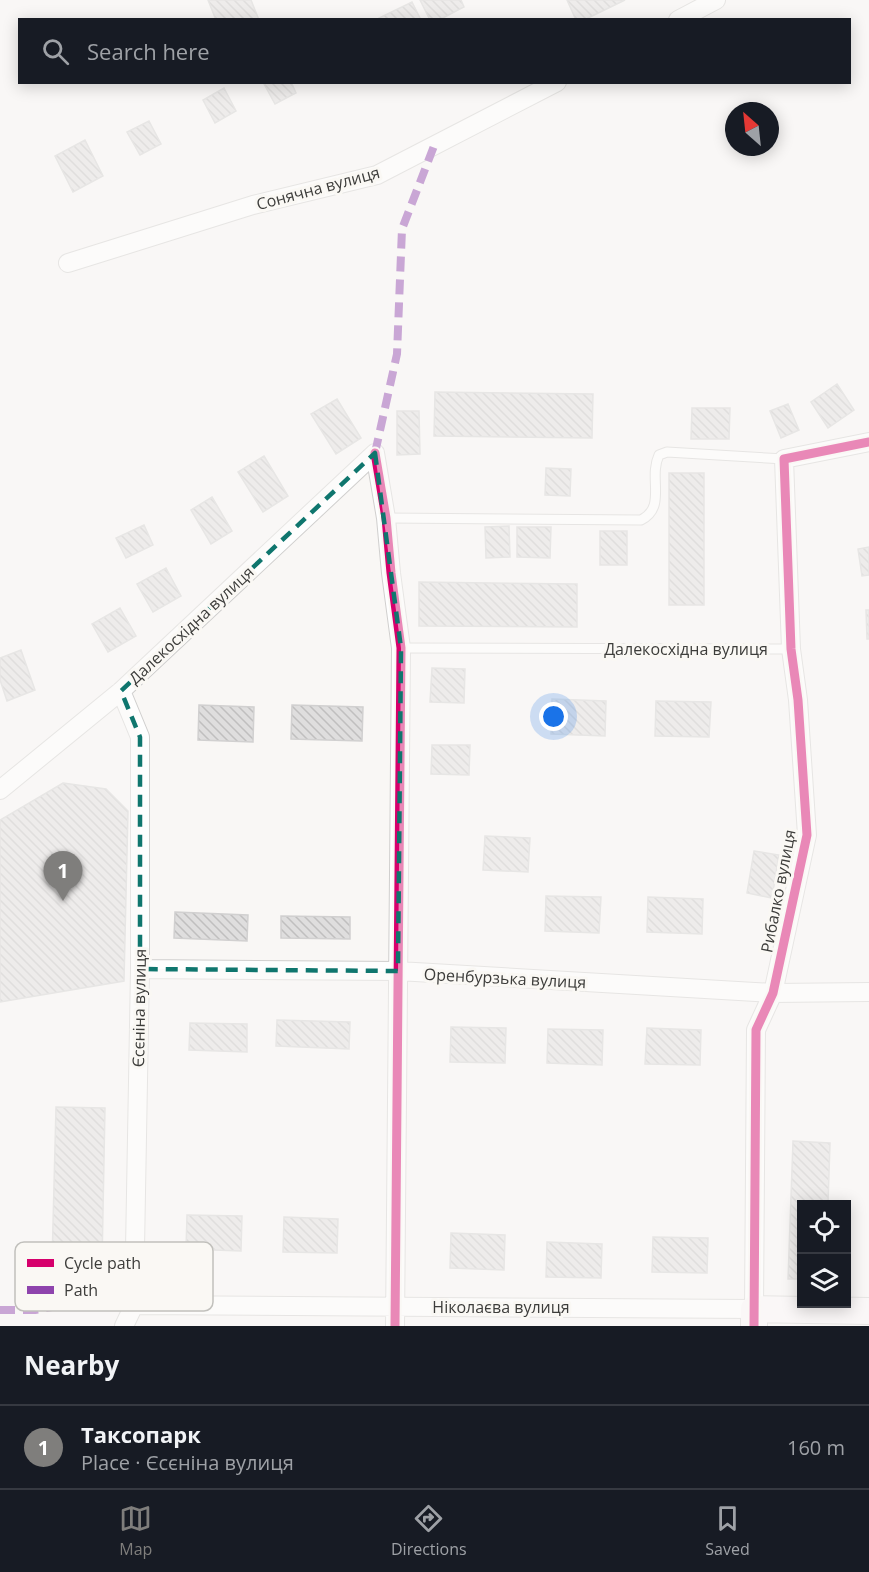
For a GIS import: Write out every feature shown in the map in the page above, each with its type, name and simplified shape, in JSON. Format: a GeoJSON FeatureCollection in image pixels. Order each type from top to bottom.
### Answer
{"type":"FeatureCollection","features":[{"type":"Feature","properties":{"kind":"street"},"geometry":{"type":"LineString","coordinates":[[682,18],[716,0]]}},
{"type":"Feature","properties":{"kind":"street","name":"Сонячна вулиця"},"geometry":{"type":"LineString","coordinates":[[68,263],[253,205],[377,175],[552,84]]}},
{"type":"Feature","properties":{"kind":"street"},"geometry":{"type":"LineString","coordinates":[[784,459],[869,442]]}},
{"type":"Feature","properties":{"kind":"street","name":"Далекосхідна вулиця"},"geometry":{"type":"LineString","coordinates":[[0,790],[121,691],[375,453],[386,518]]}},
{"type":"Feature","properties":{"kind":"street","name":"Рибалко вулиця"},"geometry":{"type":"LineString","coordinates":[[754,1317],[756,1030],[773,993],[807,836],[798,700],[791,649],[784,459]]}},
{"type":"Feature","properties":{"kind":"street"},"geometry":{"type":"LineString","coordinates":[[386,518],[401,648],[395,1326]]}},
{"type":"Feature","properties":{"kind":"street","name":"Єсєніна вулиця"},"geometry":{"type":"LineString","coordinates":[[121,691],[140,737],[140,969],[135,1242]]}},
{"type":"Feature","properties":{"kind":"street","name":"Оренбурзька вулиця"},"geometry":{"type":"LineString","coordinates":[[140,969],[398,971],[773,993],[869,992]]}},
{"type":"Feature","properties":{"kind":"street","name":"Ніколаєва вулиця"},"geometry":{"type":"LineString","coordinates":[[213,1306],[396,1307],[754,1317],[869,1311]]}},
{"type":"Feature","properties":{"kind":"street","name":"Єсєніна вулиця"},"geometry":{"type":"LineString","coordinates":[[124,1326],[131,1311]]}},
{"type":"Feature","properties":{"kind":"lane"},"geometry":{"type":"LineString","coordinates":[[386,518],[640,520],[650,516],[655,506],[655,463],[659,456],[667,452],[784,459]]}},
{"type":"Feature","properties":{"kind":"lane","name":"Далекосхідна вулиця"},"geometry":{"type":"LineString","coordinates":[[401,648],[791,649]]}},
{"type":"Feature","properties":{"kind":"highlighted area"},"geometry":{"type":"Polygon","coordinates":[[[375,453],[401,648],[398,971],[140,969],[140,737],[121,691],[375,453]]]}},
{"type":"Feature","properties":{"kind":"building"},"geometry":{"type":"Polygon","coordinates":[[[208,0],[251,0],[258,18],[215,18],[208,0]]]}},
{"type":"Feature","properties":{"kind":"building"},"geometry":{"type":"Polygon","coordinates":[[[420,0],[461,0],[464,7],[443,18],[429,18],[420,0]]]}},
{"type":"Feature","properties":{"kind":"building"},"geometry":{"type":"Polygon","coordinates":[[[567,0],[625,0],[588,18],[575,18],[567,0]]]}},
{"type":"Feature","properties":{"kind":"building"},"geometry":{"type":"Polygon","coordinates":[[[412,2],[420,18],[379,18],[412,2]]]}},
{"type":"Feature","properties":{"kind":"building"},"geometry":{"type":"Polygon","coordinates":[[[264,84],[292,84],[296,93],[275,104],[264,84]]]}},
{"type":"Feature","properties":{"kind":"building"},"geometry":{"type":"Polygon","coordinates":[[[224,88],[236,111],[215,123],[203,100],[224,88]]]}},
{"type":"Feature","properties":{"kind":"building"},"geometry":{"type":"Polygon","coordinates":[[[149,121],[161,144],[140,155],[127,132],[149,121]]]}},
{"type":"Feature","properties":{"kind":"building"},"geometry":{"type":"Polygon","coordinates":[[[85,140],[103,176],[73,192],[55,156],[85,140]]]}},
{"type":"Feature","properties":{"kind":"building"},"geometry":{"type":"Polygon","coordinates":[[[837,384],[854,410],[828,428],[811,402],[837,384]]]}},
{"type":"Feature","properties":{"kind":"building"},"geometry":{"type":"Polygon","coordinates":[[[435,392],[593,394],[592,438],[434,436],[435,392]]]}},
{"type":"Feature","properties":{"kind":"building"},"geometry":{"type":"Polygon","coordinates":[[[337,399],[361,438],[336,454],[311,414],[337,399]]]}},
{"type":"Feature","properties":{"kind":"building"},"geometry":{"type":"Polygon","coordinates":[[[788,404],[799,430],[781,438],[770,411],[788,404]]]}},
{"type":"Feature","properties":{"kind":"building"},"geometry":{"type":"Polygon","coordinates":[[[692,408],[730,408],[729,439],[691,439],[692,408]]]}},
{"type":"Feature","properties":{"kind":"building"},"geometry":{"type":"Polygon","coordinates":[[[397,411],[419,411],[420,454],[397,455],[397,411]]]}},
{"type":"Feature","properties":{"kind":"building"},"geometry":{"type":"Polygon","coordinates":[[[264,456],[288,496],[263,512],[238,472],[264,456]]]}},
{"type":"Feature","properties":{"kind":"building"},"geometry":{"type":"Polygon","coordinates":[[[546,468],[571,469],[570,496],[545,495],[546,468]]]}},
{"type":"Feature","properties":{"kind":"building"},"geometry":{"type":"Polygon","coordinates":[[[669,473],[704,473],[704,605],[669,605],[669,473]]]}},
{"type":"Feature","properties":{"kind":"building"},"geometry":{"type":"Polygon","coordinates":[[[212,497],[232,531],[211,544],[191,510],[212,497]]]}},
{"type":"Feature","properties":{"kind":"building"},"geometry":{"type":"Polygon","coordinates":[[[144,525],[153,545],[126,558],[116,538],[144,525]]]}},
{"type":"Feature","properties":{"kind":"building"},"geometry":{"type":"Polygon","coordinates":[[[509,526],[510,557],[486,558],[485,527],[509,526]]]}},
{"type":"Feature","properties":{"kind":"building"},"geometry":{"type":"Polygon","coordinates":[[[517,527],[551,527],[550,558],[517,557],[517,527]]]}},
{"type":"Feature","properties":{"kind":"building"},"geometry":{"type":"Polygon","coordinates":[[[600,531],[627,531],[627,565],[600,565],[600,531]]]}},
{"type":"Feature","properties":{"kind":"building"},"geometry":{"type":"Polygon","coordinates":[[[869,547],[869,575],[862,576],[858,549],[869,547]]]}},
{"type":"Feature","properties":{"kind":"building"},"geometry":{"type":"Polygon","coordinates":[[[166,568],[181,596],[153,612],[137,584],[166,568]]]}},
{"type":"Feature","properties":{"kind":"building"},"geometry":{"type":"Polygon","coordinates":[[[419,582],[577,584],[577,627],[419,626],[419,582]]]}},
{"type":"Feature","properties":{"kind":"building"},"geometry":{"type":"Polygon","coordinates":[[[120,608],[136,636],[108,652],[92,624],[120,608]]]}},
{"type":"Feature","properties":{"kind":"building"},"geometry":{"type":"Polygon","coordinates":[[[866,610],[869,610],[869,639],[867,639],[866,610]]]}},
{"type":"Feature","properties":{"kind":"building"},"geometry":{"type":"Polygon","coordinates":[[[21,650],[35,690],[7,701],[0,680],[0,658],[21,650]]]}},
{"type":"Feature","properties":{"kind":"building"},"geometry":{"type":"Polygon","coordinates":[[[432,668],[465,669],[464,703],[430,702],[432,668]]]}},
{"type":"Feature","properties":{"kind":"building"},"geometry":{"type":"Polygon","coordinates":[[[552,699],[606,701],[605,736],[551,734],[552,699]]]}},
{"type":"Feature","properties":{"kind":"building"},"geometry":{"type":"Polygon","coordinates":[[[656,701],[711,702],[709,737],[655,736],[656,701]]]}},
{"type":"Feature","properties":{"kind":"building"},"geometry":{"type":"Polygon","coordinates":[[[199,705],[254,707],[253,742],[198,740],[199,705]]]}},
{"type":"Feature","properties":{"kind":"building"},"geometry":{"type":"Polygon","coordinates":[[[292,705],[363,707],[362,741],[291,739],[292,705]]]}},
{"type":"Feature","properties":{"kind":"building"},"geometry":{"type":"Polygon","coordinates":[[[432,745],[470,745],[469,775],[431,774],[432,745]]]}},
{"type":"Feature","properties":{"kind":"building"},"geometry":{"type":"Polygon","coordinates":[[[63,783],[106,789],[128,811],[124,981],[0,1002],[0,820],[63,783]]]}},
{"type":"Feature","properties":{"kind":"building"},"geometry":{"type":"Polygon","coordinates":[[[485,836],[530,838],[528,872],[483,870],[485,836]]]}},
{"type":"Feature","properties":{"kind":"building"},"geometry":{"type":"Polygon","coordinates":[[[754,851],[779,855],[772,898],[747,893],[754,851]]]}},
{"type":"Feature","properties":{"kind":"building"},"geometry":{"type":"Polygon","coordinates":[[[546,896],[601,897],[599,933],[545,931],[546,896]]]}},
{"type":"Feature","properties":{"kind":"building"},"geometry":{"type":"Polygon","coordinates":[[[648,897],[703,899],[702,934],[647,932],[648,897]]]}},
{"type":"Feature","properties":{"kind":"building"},"geometry":{"type":"Polygon","coordinates":[[[175,912],[248,915],[247,941],[174,938],[175,912]]]}},
{"type":"Feature","properties":{"kind":"building"},"geometry":{"type":"Polygon","coordinates":[[[281,916],[350,917],[350,939],[281,938],[281,916]]]}},
{"type":"Feature","properties":{"kind":"building"},"geometry":{"type":"Polygon","coordinates":[[[277,1020],[350,1022],[349,1049],[276,1046],[277,1020]]]}},
{"type":"Feature","properties":{"kind":"building"},"geometry":{"type":"Polygon","coordinates":[[[190,1023],[247,1024],[247,1052],[189,1050],[190,1023]]]}},
{"type":"Feature","properties":{"kind":"building"},"geometry":{"type":"Polygon","coordinates":[[[451,1027],[506,1028],[505,1063],[450,1062],[451,1027]]]}},
{"type":"Feature","properties":{"kind":"building"},"geometry":{"type":"Polygon","coordinates":[[[647,1028],[701,1030],[700,1065],[645,1064],[647,1028]]]}},
{"type":"Feature","properties":{"kind":"building"},"geometry":{"type":"Polygon","coordinates":[[[548,1029],[603,1030],[602,1065],[547,1063],[548,1029]]]}},
{"type":"Feature","properties":{"kind":"building"},"geometry":{"type":"Polygon","coordinates":[[[56,1107],[105,1108],[102,1242],[53,1242],[56,1107]]]}},
{"type":"Feature","properties":{"kind":"building"},"geometry":{"type":"Polygon","coordinates":[[[793,1141],[830,1143],[828,1200],[797,1200],[797,1279],[788,1279],[793,1141]]]}},
{"type":"Feature","properties":{"kind":"building"},"geometry":{"type":"Polygon","coordinates":[[[187,1215],[242,1216],[241,1251],[213,1250],[213,1242],[186,1242],[187,1215]]]}},
{"type":"Feature","properties":{"kind":"building"},"geometry":{"type":"Polygon","coordinates":[[[284,1217],[338,1219],[337,1253],[283,1252],[284,1217]]]}},
{"type":"Feature","properties":{"kind":"building"},"geometry":{"type":"Polygon","coordinates":[[[451,1233],[505,1235],[504,1270],[450,1268],[451,1233]]]}},
{"type":"Feature","properties":{"kind":"building"},"geometry":{"type":"Polygon","coordinates":[[[653,1237],[708,1238],[707,1273],[652,1272],[653,1237]]]}},
{"type":"Feature","properties":{"kind":"building"},"geometry":{"type":"Polygon","coordinates":[[[547,1242],[602,1244],[601,1278],[546,1277],[547,1242]]]}},
{"type":"Feature","properties":{"kind":"marked path"},"geometry":{"type":"LineString","coordinates":[[375,453],[397,354],[402,229],[434,146]]}},
{"type":"Feature","properties":{"kind":"marked path"},"geometry":{"type":"LineString","coordinates":[[0,1310],[15,1310]]}},
{"type":"Feature","properties":{"kind":"cycle path"},"geometry":{"type":"LineString","coordinates":[[754,1326],[756,1030],[773,993],[807,835],[798,700],[791,649],[784,459],[869,442]]}},
{"type":"Feature","properties":{"kind":"cycle path"},"geometry":{"type":"LineString","coordinates":[[375,453],[386,518],[401,648],[395,1326]]}},
{"type":"Feature","properties":{"kind":"place","name":"Таксопарк"},"geometry":{"type":"Point","coordinates":[63,901]}}]}
